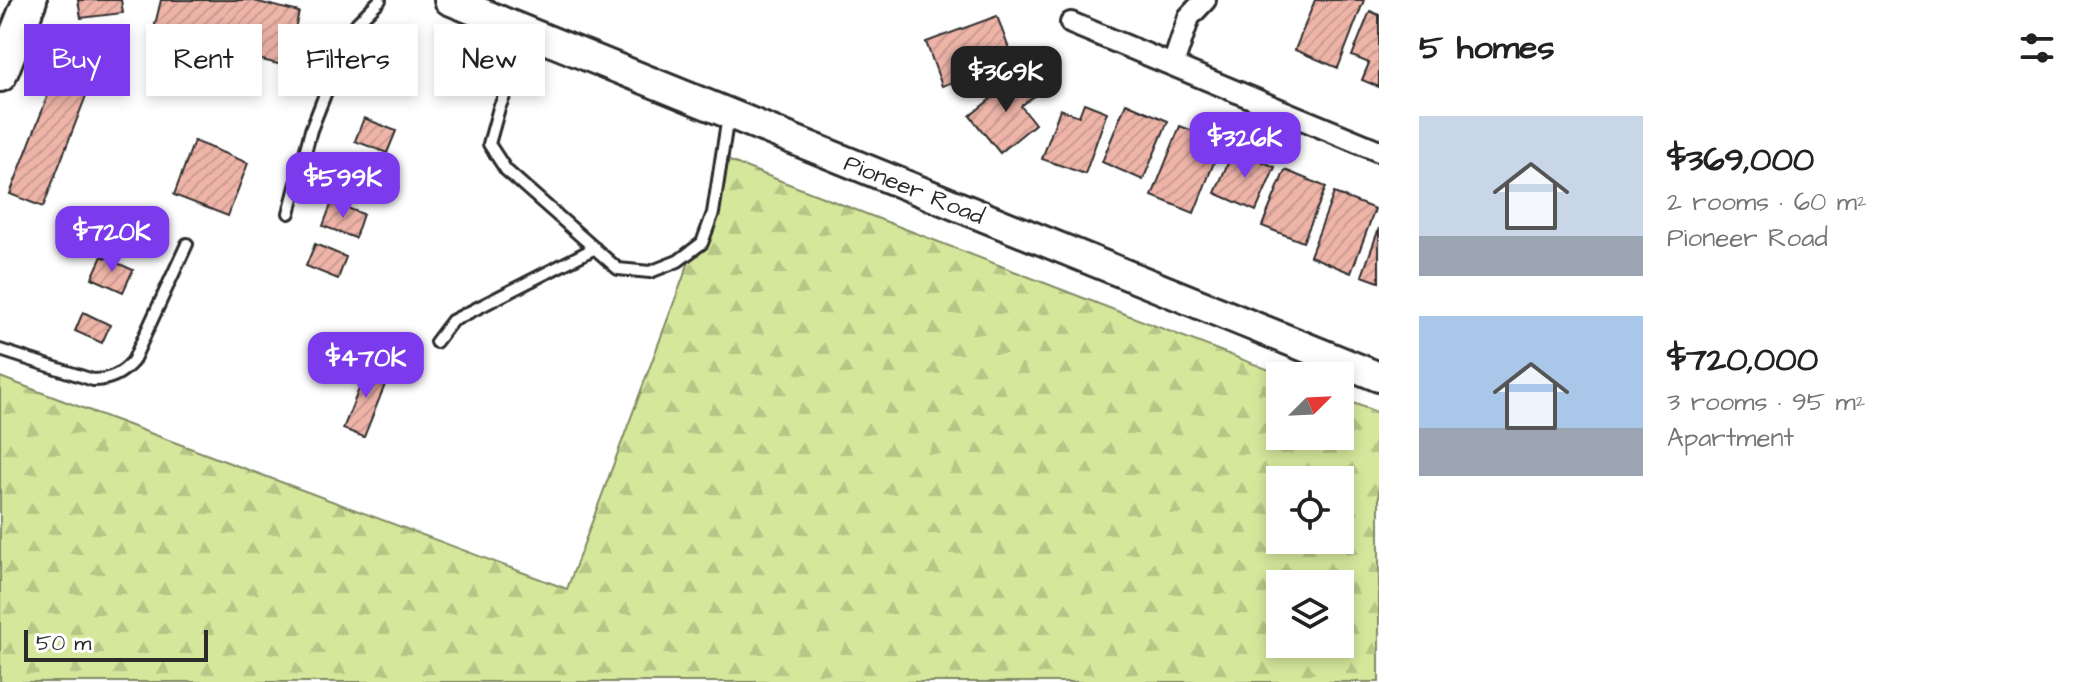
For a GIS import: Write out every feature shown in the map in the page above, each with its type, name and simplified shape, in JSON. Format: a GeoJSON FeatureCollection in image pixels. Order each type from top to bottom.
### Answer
{"type":"FeatureCollection","features":[{"type":"Feature","properties":{"kind":"main road"},"geometry":{"type":"LineString","coordinates":[[0,75],[30,0]]}},
{"type":"Feature","properties":{"kind":"main road","name":"Pioneer Road"},"geometry":{"type":"LineString","coordinates":[[449,0],[508,24]]}},
{"type":"Feature","properties":{"kind":"main road","name":"Pioneer Road"},"geometry":{"type":"LineString","coordinates":[[545,39],[1379,377]]}},
{"type":"Feature","properties":{"kind":"street"},"geometry":{"type":"LineString","coordinates":[[1173,65],[1189,17],[1205,0]]}},
{"type":"Feature","properties":{"kind":"street"},"geometry":{"type":"LineString","coordinates":[[1071,23],[1379,151]]}},
{"type":"Feature","properties":{"kind":"lane"},"geometry":{"type":"LineString","coordinates":[[289,213],[311,130],[346,41],[357,23],[380,0]]}},
{"type":"Feature","properties":{"kind":"lane"},"geometry":{"type":"LineString","coordinates":[[504,96],[489,144],[506,170],[618,269],[650,272],[678,261],[702,243],[713,213],[728,114]]}},
{"type":"Feature","properties":{"kind":"lane"},"geometry":{"type":"LineString","coordinates":[[0,350],[93,380],[106,380],[125,371],[133,361],[187,244]]}},
{"type":"Feature","properties":{"kind":"lane"},"geometry":{"type":"LineString","coordinates":[[436,342],[452,321],[595,248]]}},
{"type":"Feature","properties":{"kind":"green space"},"geometry":{"type":"Polygon","coordinates":[[[727,160],[1266,369],[1266,450],[1354,450],[1354,403],[1379,413],[1379,682],[0,682],[0,377],[567,589],[727,160]]]}},
{"type":"Feature","properties":{"kind":"building"},"geometry":{"type":"Polygon","coordinates":[[[78,0],[121,0],[123,13],[81,18],[78,0]]]}},
{"type":"Feature","properties":{"kind":"building"},"geometry":{"type":"Polygon","coordinates":[[[161,0],[250,0],[299,12],[296,24],[278,24],[278,64],[262,60],[262,24],[155,24],[161,0]]]}},
{"type":"Feature","properties":{"kind":"building"},"geometry":{"type":"Polygon","coordinates":[[[1315,0],[1364,0],[1338,68],[1295,50],[1315,0]]]}},
{"type":"Feature","properties":{"kind":"building"},"geometry":{"type":"Polygon","coordinates":[[[1370,11],[1379,15],[1379,87],[1362,80],[1369,63],[1352,56],[1370,11]]]}},
{"type":"Feature","properties":{"kind":"building"},"geometry":{"type":"Polygon","coordinates":[[[997,16],[1013,60],[942,86],[926,42],[997,16]]]}},
{"type":"Feature","properties":{"kind":"building"},"geometry":{"type":"Polygon","coordinates":[[[1021,74],[1038,93],[1021,106],[1035,124],[1000,153],[970,116],[1021,74]]]}},
{"type":"Feature","properties":{"kind":"building"},"geometry":{"type":"Polygon","coordinates":[[[48,96],[86,96],[43,207],[10,194],[48,96]]]}},
{"type":"Feature","properties":{"kind":"building"},"geometry":{"type":"Polygon","coordinates":[[[1084,103],[1107,112],[1085,174],[1042,159],[1060,109],[1079,116],[1084,103]]]}},
{"type":"Feature","properties":{"kind":"building"},"geometry":{"type":"Polygon","coordinates":[[[1126,103],[1168,121],[1143,180],[1102,162],[1126,103]]]}},
{"type":"Feature","properties":{"kind":"building"},"geometry":{"type":"Polygon","coordinates":[[[364,118],[396,131],[387,153],[355,141],[364,118]]]}},
{"type":"Feature","properties":{"kind":"building"},"geometry":{"type":"Polygon","coordinates":[[[1180,126],[1222,142],[1194,213],[1152,196],[1180,126]]]}},
{"type":"Feature","properties":{"kind":"building"},"geometry":{"type":"Polygon","coordinates":[[[194,141],[248,163],[228,216],[174,195],[194,141]]]}},
{"type":"Feature","properties":{"kind":"building"},"geometry":{"type":"Polygon","coordinates":[[[1234,149],[1275,167],[1256,211],[1215,193],[1234,149]]]}},
{"type":"Feature","properties":{"kind":"building"},"geometry":{"type":"Polygon","coordinates":[[[350,159],[380,175],[369,196],[339,180],[350,159]]]}},
{"type":"Feature","properties":{"kind":"building"},"geometry":{"type":"Polygon","coordinates":[[[1285,170],[1326,187],[1303,242],[1262,226],[1285,170]]]}},
{"type":"Feature","properties":{"kind":"building"},"geometry":{"type":"Polygon","coordinates":[[[1334,193],[1375,209],[1351,273],[1310,256],[1334,193]]]}},
{"type":"Feature","properties":{"kind":"building"},"geometry":{"type":"Polygon","coordinates":[[[332,202],[363,214],[355,238],[323,226],[332,202]]]}},
{"type":"Feature","properties":{"kind":"building"},"geometry":{"type":"Polygon","coordinates":[[[1379,228],[1379,282],[1362,276],[1379,228]]]}},
{"type":"Feature","properties":{"kind":"building"},"geometry":{"type":"Polygon","coordinates":[[[315,244],[346,257],[338,279],[306,266],[315,244]]]}},
{"type":"Feature","properties":{"kind":"building"},"geometry":{"type":"Polygon","coordinates":[[[102,256],[133,270],[123,292],[92,278],[102,256]]]}},
{"type":"Feature","properties":{"kind":"building"},"geometry":{"type":"Polygon","coordinates":[[[83,312],[110,325],[102,343],[75,331],[83,312]]]}},
{"type":"Feature","properties":{"kind":"building"},"geometry":{"type":"Polygon","coordinates":[[[369,364],[390,372],[364,437],[343,429],[369,364]]]}}]}
